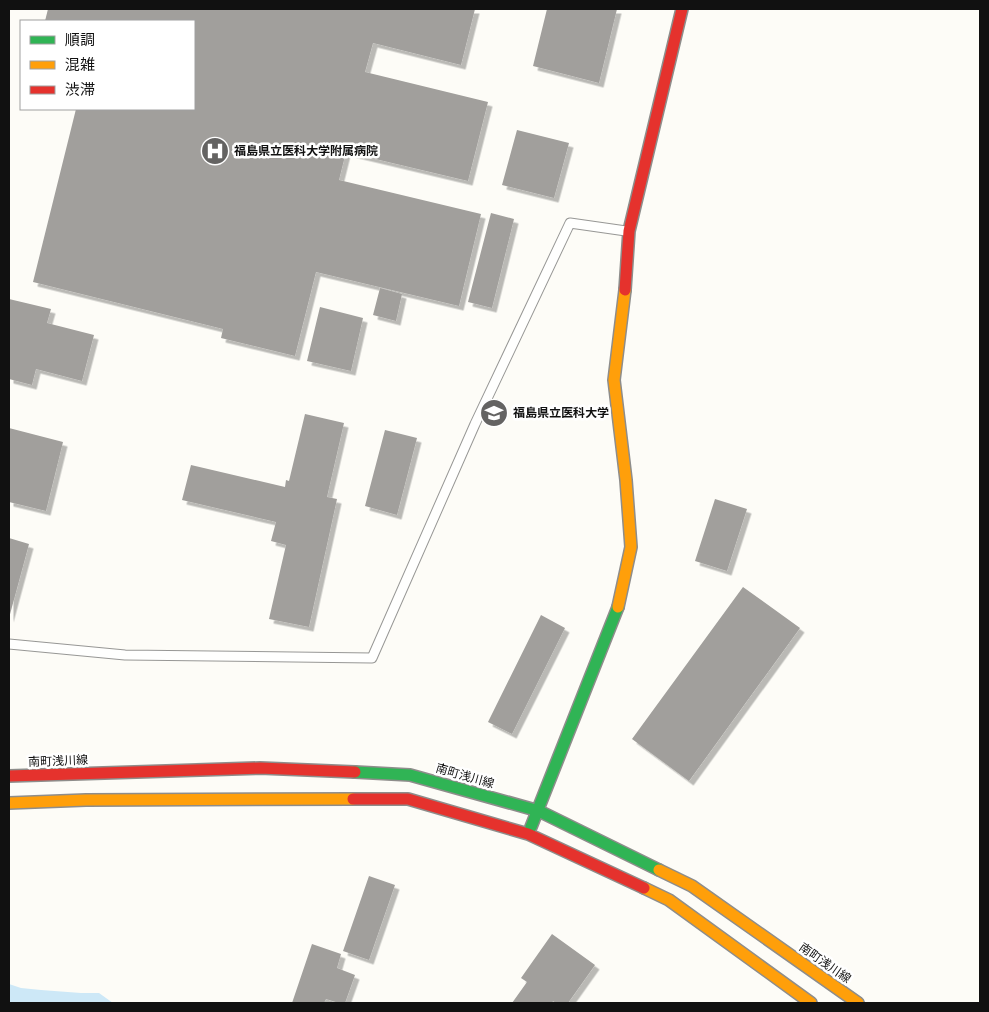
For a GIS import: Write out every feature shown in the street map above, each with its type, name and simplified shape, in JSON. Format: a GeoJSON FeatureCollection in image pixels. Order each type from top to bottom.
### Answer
{"type":"FeatureCollection","features":[{"type":"Feature","properties":{"kind":"street"},"geometry":{"type":"LineString","coordinates":[[528,834],[539,811],[616,614],[631,547],[626,480],[614,380],[626,282],[629,231],[682,9]]}},
{"type":"Feature","properties":{"kind":"street","name":"南町浅川線"},"geometry":{"type":"LineString","coordinates":[[9,776],[260,768],[410,775],[539,811],[692,886],[858,1003]]}},
{"type":"Feature","properties":{"kind":"street"},"geometry":{"type":"LineString","coordinates":[[9,803],[86,800],[408,798],[528,834],[669,900],[811,1003]]}},
{"type":"Feature","properties":{"kind":"lane"},"geometry":{"type":"LineString","coordinates":[[9,644],[125,655],[372,658],[475,424],[570,223],[629,231]]}},
{"type":"Feature","properties":{"kind":"water"},"geometry":{"type":"Polygon","coordinates":[[[9,984],[21,988],[41,990],[99,993],[113,1003],[9,1003],[9,984]]]}},
{"type":"Feature","properties":{"kind":"building"},"geometry":{"type":"Polygon","coordinates":[[[48,9],[475,9],[461,65],[373,43],[365,72],[488,102],[468,181],[346,152],[339,180],[481,214],[459,306],[316,272],[295,356],[221,338],[223,329],[33,282],[76,110],[195,110],[195,20],[45,20],[48,9]]]}},
{"type":"Feature","properties":{"kind":"building"},"geometry":{"type":"Polygon","coordinates":[[[547,9],[617,9],[599,83],[533,66],[547,9]]]}},
{"type":"Feature","properties":{"kind":"building"},"geometry":{"type":"Polygon","coordinates":[[[517,130],[569,143],[554,198],[502,185],[517,130]]]}},
{"type":"Feature","properties":{"kind":"building"},"geometry":{"type":"Polygon","coordinates":[[[491,213],[514,219],[492,308],[468,302],[491,213]]]}},
{"type":"Feature","properties":{"kind":"building"},"geometry":{"type":"Polygon","coordinates":[[[380,288],[402,294],[396,321],[373,315],[380,288]]]}},
{"type":"Feature","properties":{"kind":"building"},"geometry":{"type":"Polygon","coordinates":[[[9,299],[51,309],[47,323],[94,335],[82,381],[36,369],[32,385],[9,379],[9,299]]]}},
{"type":"Feature","properties":{"kind":"building"},"geometry":{"type":"Polygon","coordinates":[[[320,307],[363,318],[351,371],[307,361],[320,307]]]}},
{"type":"Feature","properties":{"kind":"building"},"geometry":{"type":"Polygon","coordinates":[[[305,414],[344,423],[327,497],[337,499],[309,627],[269,619],[286,545],[271,541],[276,522],[182,500],[191,465],[285,487],[286,480],[289,481],[305,414]]]}},
{"type":"Feature","properties":{"kind":"building"},"geometry":{"type":"Polygon","coordinates":[[[9,428],[63,442],[46,511],[9,502],[9,428]]]}},
{"type":"Feature","properties":{"kind":"building"},"geometry":{"type":"Polygon","coordinates":[[[385,430],[417,438],[397,515],[365,506],[385,430]]]}},
{"type":"Feature","properties":{"kind":"building"},"geometry":{"type":"Polygon","coordinates":[[[715,499],[747,509],[727,571],[695,561],[715,499]]]}},
{"type":"Feature","properties":{"kind":"building"},"geometry":{"type":"Polygon","coordinates":[[[9,538],[29,544],[9,618],[9,538]]]}},
{"type":"Feature","properties":{"kind":"building"},"geometry":{"type":"Polygon","coordinates":[[[743,587],[800,628],[689,781],[632,739],[743,587]]]}},
{"type":"Feature","properties":{"kind":"building"},"geometry":{"type":"Polygon","coordinates":[[[541,615],[565,628],[512,734],[488,722],[541,615]]]}},
{"type":"Feature","properties":{"kind":"building"},"geometry":{"type":"Polygon","coordinates":[[[369,876],[395,885],[369,960],[343,951],[369,876]]]}},
{"type":"Feature","properties":{"kind":"building"},"geometry":{"type":"Polygon","coordinates":[[[552,934],[595,965],[568,1003],[556,1003],[553,1001],[552,1003],[512,1003],[527,982],[521,978],[552,934]]]}},
{"type":"Feature","properties":{"kind":"building"},"geometry":{"type":"Polygon","coordinates":[[[312,944],[341,954],[337,968],[355,975],[345,1003],[326,999],[324,1003],[292,1003],[312,944]]]}},
{"type":"Feature","properties":{"kind":"traffic: fast"},"geometry":{"type":"LineString","coordinates":[[531,827],[618,607]]}},
{"type":"Feature","properties":{"kind":"traffic: fast"},"geometry":{"type":"LineString","coordinates":[[355,772],[410,775],[539,811],[659,870]]}},
{"type":"Feature","properties":{"kind":"traffic: slow"},"geometry":{"type":"LineString","coordinates":[[618,607],[631,547],[626,480],[614,380],[625,290]]}},
{"type":"Feature","properties":{"kind":"traffic: slow"},"geometry":{"type":"LineString","coordinates":[[9,803],[86,800],[353,799]]}},
{"type":"Feature","properties":{"kind":"traffic: slow"},"geometry":{"type":"LineString","coordinates":[[659,870],[692,886],[858,1003]]}},
{"type":"Feature","properties":{"kind":"traffic: slow"},"geometry":{"type":"LineString","coordinates":[[644,888],[669,900],[811,1003]]}},
{"type":"Feature","properties":{"kind":"traffic: jam"},"geometry":{"type":"LineString","coordinates":[[625,290],[629,231],[682,9]]}},
{"type":"Feature","properties":{"kind":"traffic: jam"},"geometry":{"type":"LineString","coordinates":[[9,776],[260,768],[355,772]]}},
{"type":"Feature","properties":{"kind":"traffic: jam"},"geometry":{"type":"LineString","coordinates":[[353,799],[408,799],[528,834],[644,888]]}},
{"type":"Feature","properties":{"kind":"place","name":"福島県立医科大学附属病院"},"geometry":{"type":"Point","coordinates":[215,151]}},
{"type":"Feature","properties":{"kind":"place","name":"福島県立医科大学"},"geometry":{"type":"Point","coordinates":[494,413]}}]}
